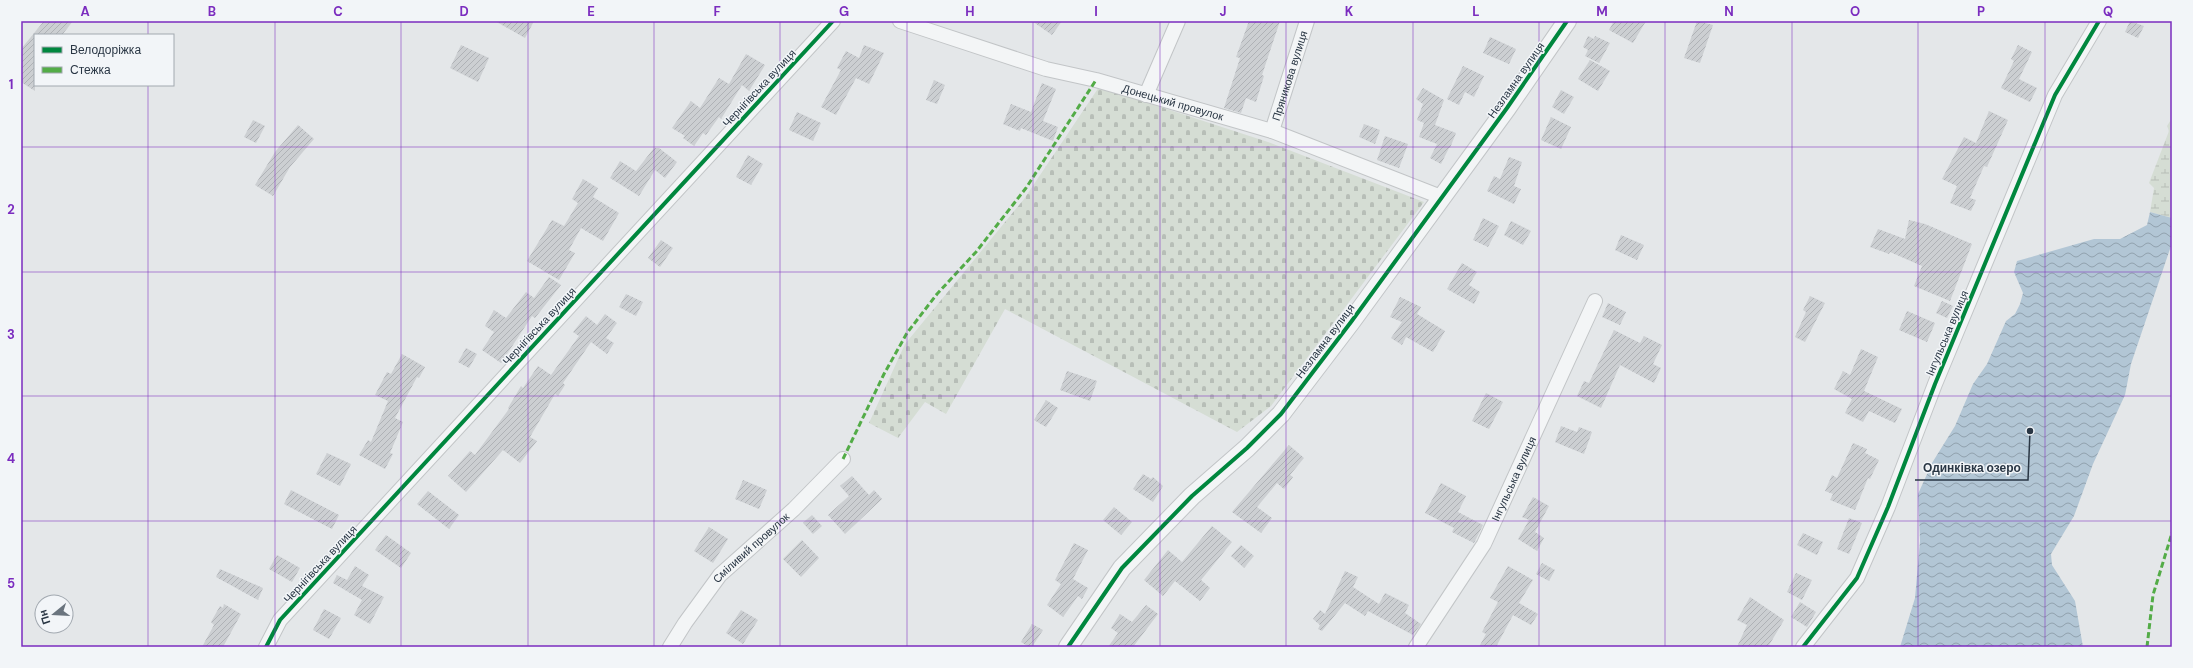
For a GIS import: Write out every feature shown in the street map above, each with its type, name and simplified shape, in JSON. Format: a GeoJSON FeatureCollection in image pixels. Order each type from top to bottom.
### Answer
{"type":"FeatureCollection","features":[{"type":"Feature","properties":{"kind":"street","name":"Чернігівська вулиця"},"geometry":{"type":"LineString","coordinates":[[266,647],[280,620],[833,21]]}},
{"type":"Feature","properties":{"kind":"street","name":"Донецький провулок"},"geometry":{"type":"LineString","coordinates":[[900,21],[1046,69],[1146,94],[1272,131],[1441,197]]}},
{"type":"Feature","properties":{"kind":"street"},"geometry":{"type":"LineString","coordinates":[[1146,94],[1178,21]]}},
{"type":"Feature","properties":{"kind":"street","name":"Пряникова вулиця"},"geometry":{"type":"LineString","coordinates":[[1272,131],[1307,21]]}},
{"type":"Feature","properties":{"kind":"street","name":"Незламна вулиця"},"geometry":{"type":"LineString","coordinates":[[1068,647],[1122,568],[1192,496],[1247,448],[1282,414],[1507,108],[1567,21]]}},
{"type":"Feature","properties":{"kind":"street","name":"Інгульська вулиця"},"geometry":{"type":"LineString","coordinates":[[1803,647],[1857,578],[1888,507],[1935,384],[2055,95],[2099,21]]}},
{"type":"Feature","properties":{"kind":"street","name":"Інгульська вулиця"},"geometry":{"type":"LineString","coordinates":[[1416,647],[1484,544],[1595,301]]}},
{"type":"Feature","properties":{"kind":"street","name":"Сміливий провулок"},"geometry":{"type":"LineString","coordinates":[[670,647],[685,623],[720,575],[794,509],[843,459]]}},
{"type":"Feature","properties":{"kind":"green space"},"geometry":{"type":"Polygon","coordinates":[[[1099,87],[1268,142],[1424,202],[1271,406],[1237,432],[1005,309],[946,414],[925,402],[898,438],[869,423],[905,344],[1024,199],[1099,87]]]}},
{"type":"Feature","properties":{"kind":"green space"},"geometry":{"type":"Polygon","coordinates":[[[2172,118],[2172,218],[2150,212],[2154,188],[2149,183],[2169,131],[2167,126],[2172,118]]]}},
{"type":"Feature","properties":{"kind":"water"},"geometry":{"type":"Polygon","coordinates":[[[2150,212],[2172,218],[2172,243],[2131,364],[2125,395],[2093,464],[2074,516],[2051,554],[2052,565],[2075,601],[2083,647],[1900,647],[1915,598],[1920,541],[1918,494],[1932,463],[1955,426],[1973,384],[1987,364],[2006,321],[2015,314],[2020,304],[2023,293],[2014,272],[2017,261],[2094,239],[2120,239],[2147,225],[2150,212]]]}},
{"type":"Feature","properties":{"kind":"building"},"geometry":{"type":"Polygon","coordinates":[[[44,21],[73,21],[63,34],[34,34],[35,91],[21,82],[21,49],[44,21]]]}},
{"type":"Feature","properties":{"kind":"building"},"geometry":{"type":"Polygon","coordinates":[[[495,21],[534,21],[525,38],[495,21]]]}},
{"type":"Feature","properties":{"kind":"building"},"geometry":{"type":"Polygon","coordinates":[[[1032,21],[1062,21],[1052,35],[1032,21]]]}},
{"type":"Feature","properties":{"kind":"building"},"geometry":{"type":"Polygon","coordinates":[[[1249,21],[1280,21],[1262,75],[1264,76],[1256,102],[1246,98],[1241,113],[1224,108],[1240,58],[1236,57],[1249,21]]]}},
{"type":"Feature","properties":{"kind":"building"},"geometry":{"type":"Polygon","coordinates":[[[1614,21],[1646,21],[1633,43],[1609,30],[1614,21]]]}},
{"type":"Feature","properties":{"kind":"building"},"geometry":{"type":"Polygon","coordinates":[[[1697,21],[1713,25],[1700,63],[1684,58],[1697,21]]]}},
{"type":"Feature","properties":{"kind":"building"},"geometry":{"type":"Polygon","coordinates":[[[2130,21],[2144,26],[2138,38],[2125,32],[2130,21]]]}},
{"type":"Feature","properties":{"kind":"building"},"geometry":{"type":"Polygon","coordinates":[[[1588,36],[1594,39],[1595,36],[1610,43],[1599,63],[1585,56],[1588,50],[1583,47],[1588,36]]]}},
{"type":"Feature","properties":{"kind":"building"},"geometry":{"type":"Polygon","coordinates":[[[1490,37],[1516,49],[1509,64],[1483,53],[1490,37]]]}},
{"type":"Feature","properties":{"kind":"building"},"geometry":{"type":"Polygon","coordinates":[[[461,45],[489,58],[478,82],[450,68],[461,45]]]}},
{"type":"Feature","properties":{"kind":"building"},"geometry":{"type":"Polygon","coordinates":[[[864,45],[884,53],[869,84],[856,78],[836,115],[821,107],[841,70],[837,68],[846,51],[859,58],[864,45]]]}},
{"type":"Feature","properties":{"kind":"building"},"geometry":{"type":"Polygon","coordinates":[[[2018,45],[2032,52],[2019,79],[2037,88],[2030,102],[2001,88],[2014,61],[2011,59],[2018,45]]]}},
{"type":"Feature","properties":{"kind":"building"},"geometry":{"type":"Polygon","coordinates":[[[746,54],[765,65],[749,91],[742,85],[721,119],[719,117],[706,135],[703,133],[694,146],[683,138],[685,136],[672,128],[691,101],[700,108],[719,78],[729,84],[746,54]]]}},
{"type":"Feature","properties":{"kind":"building"},"geometry":{"type":"Polygon","coordinates":[[[1590,60],[1610,71],[1598,91],[1578,79],[1590,60]]]}},
{"type":"Feature","properties":{"kind":"building"},"geometry":{"type":"Polygon","coordinates":[[[1463,66],[1484,76],[1474,97],[1465,92],[1459,105],[1447,99],[1463,66]]]}},
{"type":"Feature","properties":{"kind":"building"},"geometry":{"type":"Polygon","coordinates":[[[934,80],[945,85],[937,104],[926,100],[934,80]]]}},
{"type":"Feature","properties":{"kind":"building"},"geometry":{"type":"Polygon","coordinates":[[[1042,83],[1056,89],[1043,121],[1058,127],[1053,141],[1021,128],[1020,131],[1003,124],[1011,104],[1031,112],[1042,83]]]}},
{"type":"Feature","properties":{"kind":"building"},"geometry":{"type":"Polygon","coordinates":[[[1423,88],[1444,100],[1435,125],[1456,133],[1441,164],[1430,158],[1437,144],[1419,137],[1424,123],[1417,120],[1423,104],[1416,99],[1423,88]]]}},
{"type":"Feature","properties":{"kind":"building"},"geometry":{"type":"Polygon","coordinates":[[[1561,90],[1574,97],[1564,114],[1552,107],[1561,90]]]}},
{"type":"Feature","properties":{"kind":"building"},"geometry":{"type":"Polygon","coordinates":[[[1989,111],[2008,120],[1987,167],[1984,166],[1970,198],[1976,200],[1971,211],[1950,203],[1957,186],[1942,179],[1964,137],[1976,143],[1989,111]]]}},
{"type":"Feature","properties":{"kind":"building"},"geometry":{"type":"Polygon","coordinates":[[[797,112],[821,123],[813,141],[789,130],[797,112]]]}},
{"type":"Feature","properties":{"kind":"building"},"geometry":{"type":"Polygon","coordinates":[[[1551,117],[1571,127],[1561,149],[1541,140],[1551,117]]]}},
{"type":"Feature","properties":{"kind":"building"},"geometry":{"type":"Polygon","coordinates":[[[253,120],[265,126],[256,143],[244,137],[253,120]]]}},
{"type":"Feature","properties":{"kind":"building"},"geometry":{"type":"Polygon","coordinates":[[[1364,124],[1380,130],[1375,144],[1359,137],[1364,124]]]}},
{"type":"Feature","properties":{"kind":"building"},"geometry":{"type":"Polygon","coordinates":[[[298,125],[314,139],[290,167],[273,196],[255,185],[275,152],[298,125]]]}},
{"type":"Feature","properties":{"kind":"building"},"geometry":{"type":"Polygon","coordinates":[[[1385,136],[1408,144],[1399,168],[1377,160],[1385,136]]]}},
{"type":"Feature","properties":{"kind":"building"},"geometry":{"type":"Polygon","coordinates":[[[654,148],[659,148],[677,162],[665,178],[655,170],[639,196],[610,178],[620,161],[636,171],[654,148]]]}},
{"type":"Feature","properties":{"kind":"building"},"geometry":{"type":"Polygon","coordinates":[[[748,155],[763,164],[751,185],[736,177],[748,155]]]}},
{"type":"Feature","properties":{"kind":"building"},"geometry":{"type":"Polygon","coordinates":[[[1509,157],[1522,162],[1514,186],[1521,189],[1514,204],[1487,191],[1494,176],[1500,179],[1509,157]]]}},
{"type":"Feature","properties":{"kind":"building"},"geometry":{"type":"Polygon","coordinates":[[[583,179],[598,188],[593,197],[619,213],[603,241],[581,228],[569,250],[575,253],[559,280],[527,261],[552,220],[564,226],[578,203],[572,199],[583,179]]]}},
{"type":"Feature","properties":{"kind":"building"},"geometry":{"type":"Polygon","coordinates":[[[1483,218],[1499,226],[1488,247],[1473,240],[1483,218]]]}},
{"type":"Feature","properties":{"kind":"building"},"geometry":{"type":"Polygon","coordinates":[[[1909,220],[1925,224],[1972,244],[1950,301],[1914,286],[1922,266],[1890,252],[1889,254],[1870,247],[1878,229],[1905,239],[1909,220]]]}},
{"type":"Feature","properties":{"kind":"building"},"geometry":{"type":"Polygon","coordinates":[[[1511,221],[1531,231],[1523,245],[1504,235],[1511,221]]]}},
{"type":"Feature","properties":{"kind":"building"},"geometry":{"type":"Polygon","coordinates":[[[1621,235],[1644,245],[1637,260],[1615,250],[1621,235]]]}},
{"type":"Feature","properties":{"kind":"building"},"geometry":{"type":"Polygon","coordinates":[[[661,240],[673,248],[660,267],[648,258],[661,240]]]}},
{"type":"Feature","properties":{"kind":"building"},"geometry":{"type":"Polygon","coordinates":[[[1462,263],[1477,272],[1469,285],[1480,292],[1474,304],[1447,289],[1462,263]]]}},
{"type":"Feature","properties":{"kind":"building"},"geometry":{"type":"Polygon","coordinates":[[[549,277],[561,285],[535,318],[532,316],[501,363],[482,350],[494,332],[485,326],[494,310],[506,318],[526,292],[534,298],[549,277]]]}},
{"type":"Feature","properties":{"kind":"building"},"geometry":{"type":"Polygon","coordinates":[[[626,294],[643,302],[636,316],[619,307],[626,294]]]}},
{"type":"Feature","properties":{"kind":"building"},"geometry":{"type":"Polygon","coordinates":[[[1810,296],[1825,303],[1805,342],[1795,337],[1806,312],[1803,310],[1810,296]]]}},
{"type":"Feature","properties":{"kind":"building"},"geometry":{"type":"Polygon","coordinates":[[[1400,297],[1421,307],[1417,314],[1445,331],[1433,352],[1406,337],[1402,345],[1391,338],[1402,322],[1390,317],[1400,297]]]}},
{"type":"Feature","properties":{"kind":"building"},"geometry":{"type":"Polygon","coordinates":[[[1942,301],[1953,306],[1947,318],[1936,313],[1942,301]]]}},
{"type":"Feature","properties":{"kind":"building"},"geometry":{"type":"Polygon","coordinates":[[[1608,303],[1626,312],[1620,325],[1602,317],[1608,303]]]}},
{"type":"Feature","properties":{"kind":"building"},"geometry":{"type":"Polygon","coordinates":[[[1907,311],[1935,323],[1927,342],[1899,330],[1907,311]]]}},
{"type":"Feature","properties":{"kind":"building"},"geometry":{"type":"Polygon","coordinates":[[[605,314],[617,323],[606,338],[614,343],[607,354],[591,342],[563,383],[565,385],[558,396],[555,394],[530,437],[537,441],[520,463],[503,450],[466,492],[448,476],[470,451],[475,455],[509,409],[508,408],[521,386],[523,388],[538,366],[551,375],[579,336],[573,332],[586,316],[597,325],[605,314]]]}},
{"type":"Feature","properties":{"kind":"building"},"geometry":{"type":"Polygon","coordinates":[[[1614,330],[1640,343],[1644,336],[1662,345],[1653,364],[1661,368],[1654,383],[1620,365],[1601,408],[1577,396],[1584,381],[1589,383],[1614,330]]]}},
{"type":"Feature","properties":{"kind":"building"},"geometry":{"type":"Polygon","coordinates":[[[466,348],[477,354],[469,368],[458,362],[466,348]]]}},
{"type":"Feature","properties":{"kind":"building"},"geometry":{"type":"Polygon","coordinates":[[[1861,349],[1878,357],[1864,391],[1902,409],[1895,423],[1869,411],[1863,422],[1845,413],[1852,399],[1834,389],[1843,371],[1850,375],[1861,349]]]}},
{"type":"Feature","properties":{"kind":"building"},"geometry":{"type":"Polygon","coordinates":[[[402,354],[425,367],[419,378],[417,377],[395,418],[403,422],[390,453],[393,454],[385,469],[359,455],[368,440],[371,442],[388,401],[375,395],[387,372],[391,374],[402,354]]]}},
{"type":"Feature","properties":{"kind":"building"},"geometry":{"type":"Polygon","coordinates":[[[1067,371],[1097,381],[1090,401],[1060,390],[1067,371]]]}},
{"type":"Feature","properties":{"kind":"building"},"geometry":{"type":"Polygon","coordinates":[[[1486,393],[1503,402],[1489,429],[1472,421],[1486,393]]]}},
{"type":"Feature","properties":{"kind":"building"},"geometry":{"type":"Polygon","coordinates":[[[1046,400],[1058,408],[1046,427],[1034,420],[1046,400]]]}},
{"type":"Feature","properties":{"kind":"building"},"geometry":{"type":"Polygon","coordinates":[[[1561,426],[1577,432],[1579,427],[1592,432],[1584,454],[1555,442],[1561,426]]]}},
{"type":"Feature","properties":{"kind":"building"},"geometry":{"type":"Polygon","coordinates":[[[1853,443],[1867,449],[1865,453],[1879,460],[1870,479],[1868,478],[1855,510],[1830,500],[1833,494],[1825,491],[1832,475],[1837,478],[1853,443]]]}},
{"type":"Feature","properties":{"kind":"building"},"geometry":{"type":"Polygon","coordinates":[[[1289,445],[1304,458],[1290,475],[1293,477],[1284,489],[1277,483],[1257,507],[1272,518],[1261,533],[1232,512],[1289,445]]]}},
{"type":"Feature","properties":{"kind":"building"},"geometry":{"type":"Polygon","coordinates":[[[327,453],[351,464],[340,486],[316,474],[327,453]]]}},
{"type":"Feature","properties":{"kind":"building"},"geometry":{"type":"Polygon","coordinates":[[[1143,474],[1151,479],[1153,477],[1163,486],[1153,502],[1133,489],[1143,474]]]}},
{"type":"Feature","properties":{"kind":"building"},"geometry":{"type":"Polygon","coordinates":[[[852,476],[869,495],[874,490],[882,499],[845,534],[828,515],[849,496],[840,486],[852,476]]]}},
{"type":"Feature","properties":{"kind":"building"},"geometry":{"type":"Polygon","coordinates":[[[743,480],[767,490],[759,509],[735,499],[743,480]]]}},
{"type":"Feature","properties":{"kind":"building"},"geometry":{"type":"Polygon","coordinates":[[[1441,483],[1466,496],[1458,512],[1483,525],[1474,543],[1452,532],[1454,528],[1425,513],[1441,483]]]}},
{"type":"Feature","properties":{"kind":"building"},"geometry":{"type":"Polygon","coordinates":[[[291,490],[339,515],[332,529],[284,504],[291,490]]]}},
{"type":"Feature","properties":{"kind":"building"},"geometry":{"type":"Polygon","coordinates":[[[428,491],[459,515],[449,529],[417,504],[428,491]]]}},
{"type":"Feature","properties":{"kind":"building"},"geometry":{"type":"Polygon","coordinates":[[[1533,497],[1549,506],[1535,532],[1544,538],[1537,551],[1518,539],[1529,520],[1522,517],[1533,497]]]}},
{"type":"Feature","properties":{"kind":"building"},"geometry":{"type":"Polygon","coordinates":[[[1114,507],[1132,522],[1121,535],[1103,520],[1114,507]]]}},
{"type":"Feature","properties":{"kind":"building"},"geometry":{"type":"Polygon","coordinates":[[[812,515],[822,526],[813,534],[803,523],[812,515]]]}},
{"type":"Feature","properties":{"kind":"building"},"geometry":{"type":"Polygon","coordinates":[[[1849,518],[1862,523],[1849,554],[1837,549],[1849,518]]]}},
{"type":"Feature","properties":{"kind":"building"},"geometry":{"type":"Polygon","coordinates":[[[1212,526],[1232,542],[1201,580],[1210,588],[1200,601],[1175,581],[1163,596],[1144,580],[1168,550],[1182,562],[1212,526]]]}},
{"type":"Feature","properties":{"kind":"building"},"geometry":{"type":"Polygon","coordinates":[[[709,527],[728,539],[713,563],[694,551],[709,527]]]}},
{"type":"Feature","properties":{"kind":"building"},"geometry":{"type":"Polygon","coordinates":[[[1803,533],[1823,542],[1817,555],[1797,545],[1803,533]]]}},
{"type":"Feature","properties":{"kind":"building"},"geometry":{"type":"Polygon","coordinates":[[[386,535],[411,553],[401,568],[375,550],[386,535]]]}},
{"type":"Feature","properties":{"kind":"building"},"geometry":{"type":"Polygon","coordinates":[[[802,540],[819,558],[801,577],[783,559],[802,540]]]}},
{"type":"Feature","properties":{"kind":"building"},"geometry":{"type":"Polygon","coordinates":[[[1074,543],[1088,550],[1073,579],[1088,588],[1082,599],[1078,596],[1063,617],[1047,605],[1061,584],[1055,580],[1074,543]]]}},
{"type":"Feature","properties":{"kind":"building"},"geometry":{"type":"Polygon","coordinates":[[[1241,545],[1254,556],[1244,568],[1231,556],[1241,545]]]}},
{"type":"Feature","properties":{"kind":"building"},"geometry":{"type":"Polygon","coordinates":[[[277,555],[300,568],[292,582],[269,569],[277,555]]]}},
{"type":"Feature","properties":{"kind":"building"},"geometry":{"type":"Polygon","coordinates":[[[1542,563],[1555,570],[1549,581],[1536,574],[1542,563]]]}},
{"type":"Feature","properties":{"kind":"building"},"geometry":{"type":"Polygon","coordinates":[[[355,566],[369,575],[362,586],[384,597],[370,624],[354,615],[362,600],[333,583],[337,575],[347,580],[355,566]]]}},
{"type":"Feature","properties":{"kind":"building"},"geometry":{"type":"Polygon","coordinates":[[[1508,566],[1533,580],[1519,603],[1538,614],[1531,625],[1513,615],[1496,647],[1479,647],[1486,634],[1482,632],[1498,602],[1490,598],[1508,566]]]}},
{"type":"Feature","properties":{"kind":"building"},"geometry":{"type":"Polygon","coordinates":[[[220,569],[263,588],[258,600],[216,577],[220,569]]]}},
{"type":"Feature","properties":{"kind":"building"},"geometry":{"type":"Polygon","coordinates":[[[1345,571],[1358,577],[1353,587],[1379,604],[1385,593],[1409,605],[1405,613],[1421,624],[1413,635],[1368,611],[1365,616],[1345,603],[1322,631],[1318,629],[1320,625],[1313,619],[1320,610],[1325,614],[1345,571]]]}},
{"type":"Feature","properties":{"kind":"building"},"geometry":{"type":"Polygon","coordinates":[[[1796,573],[1812,580],[1802,600],[1787,592],[1796,573]]]}},
{"type":"Feature","properties":{"kind":"building"},"geometry":{"type":"Polygon","coordinates":[[[1750,597],[1784,620],[1768,647],[1737,647],[1747,625],[1737,620],[1750,597]]]}},
{"type":"Feature","properties":{"kind":"building"},"geometry":{"type":"Polygon","coordinates":[[[1800,602],[1816,612],[1807,627],[1791,617],[1800,602]]]}},
{"type":"Feature","properties":{"kind":"building"},"geometry":{"type":"Polygon","coordinates":[[[224,604],[241,614],[223,647],[202,647],[214,625],[211,622],[220,606],[223,608],[224,604]]]}},
{"type":"Feature","properties":{"kind":"building"},"geometry":{"type":"Polygon","coordinates":[[[1146,605],[1158,614],[1133,647],[1108,647],[1118,633],[1111,628],[1120,614],[1132,622],[1146,605]]]}},
{"type":"Feature","properties":{"kind":"building"},"geometry":{"type":"Polygon","coordinates":[[[324,609],[341,618],[329,639],[313,630],[324,609]]]}},
{"type":"Feature","properties":{"kind":"building"},"geometry":{"type":"Polygon","coordinates":[[[741,610],[758,620],[743,644],[726,633],[741,610]]]}},
{"type":"Feature","properties":{"kind":"building"},"geometry":{"type":"Polygon","coordinates":[[[1032,624],[1043,630],[1032,647],[1029,647],[1021,642],[1032,624]]]}},
{"type":"Feature","properties":{"kind":"marked path"},"geometry":{"type":"LineString","coordinates":[[843,459],[884,374],[907,333],[937,294],[976,252],[1026,188],[1096,80]]}},
{"type":"Feature","properties":{"kind":"marked path"},"geometry":{"type":"LineString","coordinates":[[2147,647],[2153,595],[2172,533]]}},
{"type":"Feature","properties":{"kind":"cycle path"},"geometry":{"type":"LineString","coordinates":[[266,647],[280,620],[833,21]]}},
{"type":"Feature","properties":{"kind":"cycle path"},"geometry":{"type":"LineString","coordinates":[[1068,647],[1122,568],[1192,496],[1247,448],[1281,414],[1351,322],[1507,108],[1567,21]]}},
{"type":"Feature","properties":{"kind":"cycle path"},"geometry":{"type":"LineString","coordinates":[[1803,647],[1857,578],[1888,507],[1935,384],[2055,95],[2099,21]]}},
{"type":"Feature","properties":{"kind":"place","name":"Одинківка озеро"},"geometry":{"type":"Point","coordinates":[2030,431]}}]}
